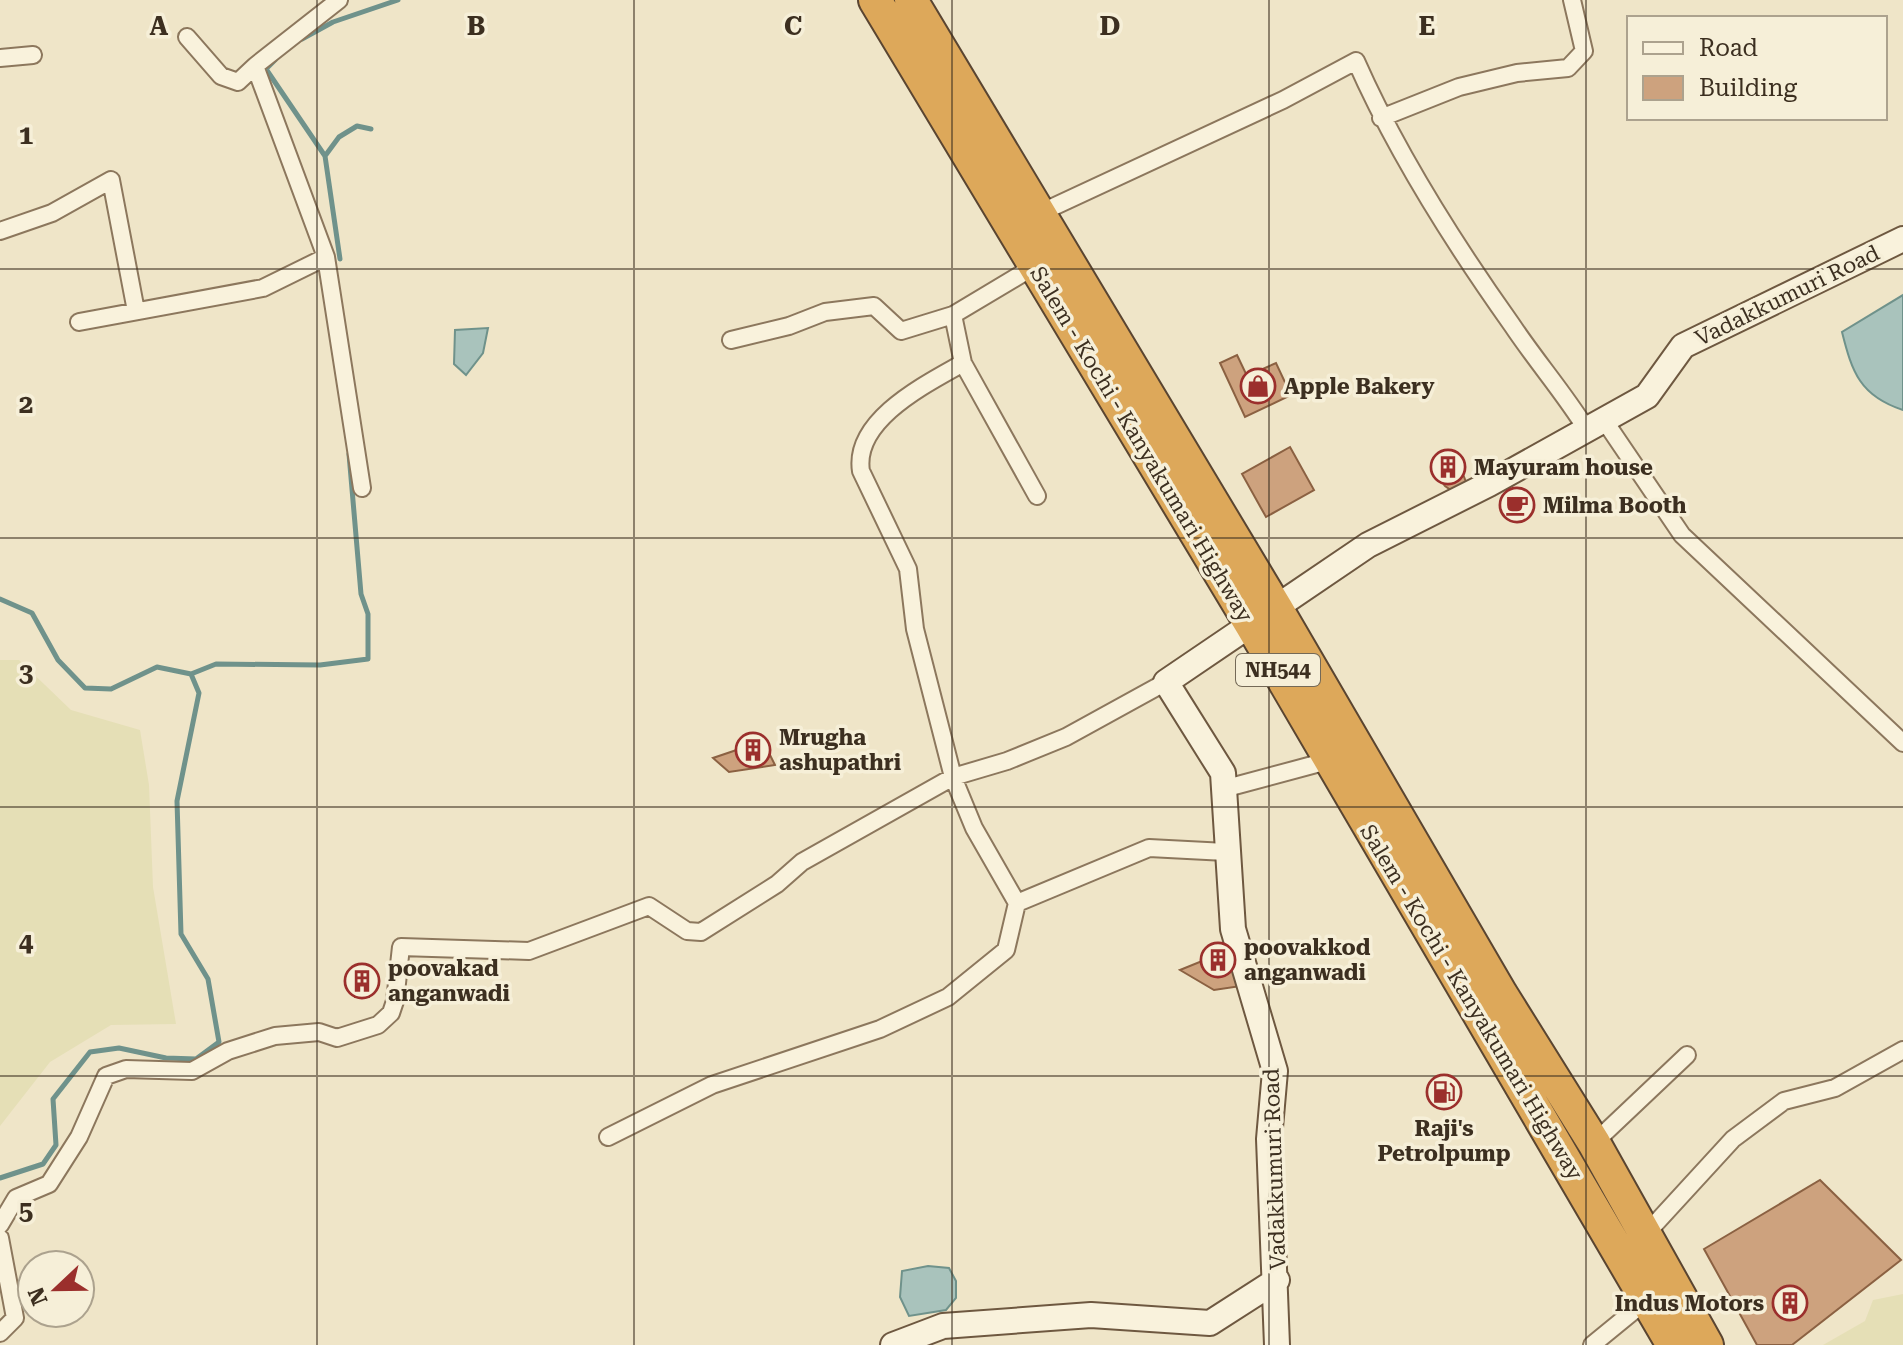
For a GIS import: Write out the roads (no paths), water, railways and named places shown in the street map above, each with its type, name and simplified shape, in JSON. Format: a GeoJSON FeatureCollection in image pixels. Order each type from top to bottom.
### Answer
{"type":"FeatureCollection","features":[{"type":"Feature","properties":{"kind":"highway","name":"Salem - Kochi - Kanyakumari Highway"},"geometry":{"type":"LineString","coordinates":[[875,0],[1035,266],[1264,617],[1594,1143],[1707,1345]]}},
{"type":"Feature","properties":{"kind":"highway","name":"Salem - Kochi - Kanyakumari Highway"},"geometry":{"type":"LineString","coordinates":[[911,0],[1040,213],[1264,617],[1331,760],[1673,1345]]}},
{"type":"Feature","properties":{"kind":"street"},"geometry":{"type":"LineString","coordinates":[[187,37],[221,76],[238,82],[339,0]]}},
{"type":"Feature","properties":{"kind":"street"},"geometry":{"type":"LineString","coordinates":[[1381,118],[1459,87],[1517,73],[1568,68],[1584,51],[1572,0]]}},
{"type":"Feature","properties":{"kind":"street"},"geometry":{"type":"LineString","coordinates":[[0,58],[33,55]]}},
{"type":"Feature","properties":{"kind":"street"},"geometry":{"type":"LineString","coordinates":[[1040,213],[1283,100],[1356,61],[1381,118],[1513,327],[1553,377],[1596,425],[1682,535],[1903,743]]}},
{"type":"Feature","properties":{"kind":"street"},"geometry":{"type":"LineString","coordinates":[[255,66],[326,257],[362,488]]}},
{"type":"Feature","properties":{"kind":"street"},"geometry":{"type":"LineString","coordinates":[[0,231],[52,213],[111,180],[136,311]]}},
{"type":"Feature","properties":{"kind":"street","name":"Vadakkumuri Road"},"geometry":{"type":"LineString","coordinates":[[1277,1345],[1277,1280],[1269,1139],[1275,1071],[1233,929],[1223,773],[1166,682],[1368,545],[1489,484],[1647,396],[1683,346],[1903,239]]}},
{"type":"Feature","properties":{"kind":"street"},"geometry":{"type":"LineString","coordinates":[[79,322],[263,288],[326,257]]}},
{"type":"Feature","properties":{"kind":"street"},"geometry":{"type":"LineString","coordinates":[[731,340],[789,326],[825,312],[874,306],[901,331],[953,315],[1035,266]]}},
{"type":"Feature","properties":{"kind":"street"},"geometry":{"type":"LineString","coordinates":[[953,315],[963,363],[1037,496]]}},
{"type":"Feature","properties":{"kind":"street"},"geometry":{"type":"LineString","coordinates":[[608,1137],[712,1085],[880,1029],[948,997],[1006,950],[1017,903],[974,828],[953,777],[915,629],[908,569],[892,529],[861,471],[859,458],[877,422],[913,391],[963,363]]}},
{"type":"Feature","properties":{"kind":"street"},"geometry":{"type":"LineString","coordinates":[[0,1225],[16,1198],[49,1184],[79,1137],[106,1076],[126,1069],[192,1071],[228,1051],[275,1036],[319,1032],[337,1038],[378,1025],[391,1013],[395,1001],[401,947],[529,951],[649,906],[687,931],[701,932],[777,884],[802,862],[953,777],[1007,761],[1066,737],[1166,682]]}},
{"type":"Feature","properties":{"kind":"street"},"geometry":{"type":"LineString","coordinates":[[1223,789],[1331,760]]}},
{"type":"Feature","properties":{"kind":"street"},"geometry":{"type":"LineString","coordinates":[[1017,903],[1149,848],[1226,852]]}},
{"type":"Feature","properties":{"kind":"street"},"geometry":{"type":"LineString","coordinates":[[1644,1236],[1733,1139],[1784,1101],[1835,1088],[1903,1050]]}},
{"type":"Feature","properties":{"kind":"street"},"geometry":{"type":"LineString","coordinates":[[1594,1143],[1687,1055]]}},
{"type":"Feature","properties":{"kind":"street"},"geometry":{"type":"LineString","coordinates":[[0,1238],[15,1318],[0,1333]]}},
{"type":"Feature","properties":{"kind":"street"},"geometry":{"type":"LineString","coordinates":[[893,1345],[943,1326],[1076,1316],[1210,1323],[1277,1280]]}},
{"type":"Feature","properties":{"kind":"street"},"geometry":{"type":"LineString","coordinates":[[1592,1345],[1647,1300]]}},
{"type":"Feature","properties":{"kind":"water"},"geometry":{"type":"Polygon","coordinates":[[[1903,295],[1903,410],[1867,390],[1854,371],[1842,332],[1903,295]]]}},
{"type":"Feature","properties":{"kind":"water"},"geometry":{"type":"Polygon","coordinates":[[[488,328],[483,353],[466,375],[454,364],[455,330],[488,328]]]}},
{"type":"Feature","properties":{"kind":"water"},"geometry":{"type":"Polygon","coordinates":[[[928,1266],[949,1268],[956,1281],[956,1298],[946,1310],[909,1316],[900,1297],[902,1271],[928,1266]]]}},
{"type":"Feature","properties":{"kind":"waterway"},"geometry":{"type":"LineString","coordinates":[[302,39],[333,22],[398,0]]}},
{"type":"Feature","properties":{"kind":"waterway"},"geometry":{"type":"LineString","coordinates":[[275,60],[266,69],[325,156]]}},
{"type":"Feature","properties":{"kind":"waterway"},"geometry":{"type":"LineString","coordinates":[[340,259],[325,156],[339,137],[357,126],[371,129]]}},
{"type":"Feature","properties":{"kind":"waterway"},"geometry":{"type":"LineString","coordinates":[[191,674],[216,664],[320,665],[368,659],[368,614],[361,594],[349,454]]}},
{"type":"Feature","properties":{"kind":"waterway"},"geometry":{"type":"LineString","coordinates":[[0,599],[32,613],[58,660],[85,688],[111,689],[157,667],[191,674],[199,693],[177,801],[181,934],[208,979],[219,1042],[196,1059],[166,1058],[119,1048],[90,1052],[53,1099],[56,1145],[43,1164],[0,1178]]}},
{"type":"Feature","properties":{"kind":"place","name":"Apple Bakery"},"geometry":{"type":"Point","coordinates":[1258,386]}},
{"type":"Feature","properties":{"kind":"place","name":"Mayuram house"},"geometry":{"type":"Point","coordinates":[1448,467]}},
{"type":"Feature","properties":{"kind":"place","name":"Milma Booth"},"geometry":{"type":"Point","coordinates":[1517,505]}},
{"type":"Feature","properties":{"kind":"place","name":"Mrugha ashupathri"},"geometry":{"type":"Point","coordinates":[753,750]}},
{"type":"Feature","properties":{"kind":"place","name":"poovakkod anganwadi"},"geometry":{"type":"Point","coordinates":[1218,960]}},
{"type":"Feature","properties":{"kind":"place","name":"poovakad anganwadi"},"geometry":{"type":"Point","coordinates":[362,981]}},
{"type":"Feature","properties":{"kind":"place","name":"Raji's Petrolpump"},"geometry":{"type":"Point","coordinates":[1444,1092]}},
{"type":"Feature","properties":{"kind":"place","name":"Indus Motors"},"geometry":{"type":"Point","coordinates":[1790,1303]}}]}
